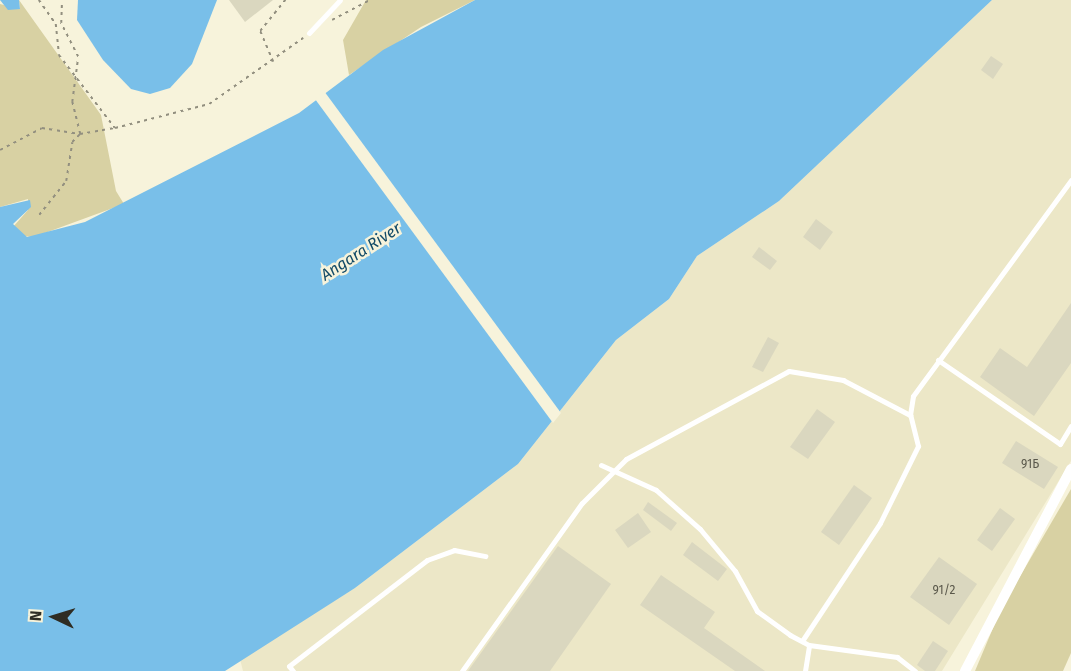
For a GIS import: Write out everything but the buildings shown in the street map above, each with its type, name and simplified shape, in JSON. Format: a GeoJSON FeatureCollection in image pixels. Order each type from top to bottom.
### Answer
{"type":"FeatureCollection","features":[{"type":"Feature","properties":{"kind":"street"},"geometry":{"type":"LineString","coordinates":[[965,671],[1071,469]]}},
{"type":"Feature","properties":{"kind":"lane"},"geometry":{"type":"LineString","coordinates":[[309,33],[340,0]]}},
{"type":"Feature","properties":{"kind":"lane"},"geometry":{"type":"LineString","coordinates":[[802,641],[880,523],[918,446],[910,415],[913,396],[1071,180]]}},
{"type":"Feature","properties":{"kind":"lane"},"geometry":{"type":"LineString","coordinates":[[938,360],[1060,444],[1071,426]]}},
{"type":"Feature","properties":{"kind":"lane"},"geometry":{"type":"LineString","coordinates":[[462,671],[574,512],[612,470],[789,371],[843,380],[910,415]]}},
{"type":"Feature","properties":{"kind":"lane"},"geometry":{"type":"LineString","coordinates":[[601,465],[656,490],[700,529],[735,571],[757,611],[802,641],[809,645],[897,657],[915,671]]}},
{"type":"Feature","properties":{"kind":"lane"},"geometry":{"type":"LineString","coordinates":[[293,671],[289,666],[427,560],[454,550],[485,555]]}},
{"type":"Feature","properties":{"kind":"lane"},"geometry":{"type":"LineString","coordinates":[[805,671],[809,645]]}},
{"type":"Feature","properties":{"kind":"path"},"geometry":{"type":"LineString","coordinates":[[39,0],[56,24],[59,55],[115,128]]}},
{"type":"Feature","properties":{"kind":"path"},"geometry":{"type":"LineString","coordinates":[[62,0],[62,23],[78,57],[72,102],[80,134]]}},
{"type":"Feature","properties":{"kind":"path"},"geometry":{"type":"LineString","coordinates":[[274,63],[260,31],[285,0]]}},
{"type":"Feature","properties":{"kind":"path"},"geometry":{"type":"LineString","coordinates":[[327,22],[370,0]]}},
{"type":"Feature","properties":{"kind":"path"},"geometry":{"type":"LineString","coordinates":[[0,150],[42,128],[80,134],[115,128],[209,104],[274,63],[309,33]]}},
{"type":"Feature","properties":{"kind":"path"},"geometry":{"type":"LineString","coordinates":[[39,215],[66,181],[72,142],[80,134]]}},
{"type":"Feature","properties":{"kind":"shaded area"},"geometry":{"type":"Polygon","coordinates":[[[19,0],[101,115],[116,191],[124,204],[34,237],[22,236],[13,227],[28,210],[28,199],[0,207],[0,4],[20,9],[19,0]]]}},
{"type":"Feature","properties":{"kind":"shaded area"},"geometry":{"type":"Polygon","coordinates":[[[366,0],[475,0],[421,27],[349,75],[343,40],[366,0]]]}},
{"type":"Feature","properties":{"kind":"shaded area"},"geometry":{"type":"Polygon","coordinates":[[[992,0],[1071,0],[1071,461],[942,671],[243,671],[240,659],[355,588],[518,464],[616,340],[669,299],[697,256],[779,201],[992,0]]]}},
{"type":"Feature","properties":{"kind":"shaded area"},"geometry":{"type":"Polygon","coordinates":[[[1071,489],[1071,653],[1063,671],[975,671],[1001,609],[1071,489]]]}},
{"type":"Feature","properties":{"kind":"water"},"geometry":{"type":"Polygon","coordinates":[[[0,0],[19,0],[20,9],[8,10],[0,0]]]}},
{"type":"Feature","properties":{"kind":"water"},"geometry":{"type":"Polygon","coordinates":[[[78,0],[217,0],[192,64],[170,88],[150,94],[131,89],[103,60],[77,20],[78,0]]]}},
{"type":"Feature","properties":{"kind":"water","name":"Angara River"},"geometry":{"type":"Polygon","coordinates":[[[475,0],[992,0],[779,201],[697,256],[669,299],[616,340],[518,464],[355,588],[225,671],[0,671],[0,207],[30,200],[31,207],[13,224],[27,237],[85,222],[299,113],[383,50],[475,0]]]}},
{"type":"Feature","properties":{"kind":"pier"},"geometry":{"type":"Polygon","coordinates":[[[324,91],[561,413],[553,423],[315,99],[324,91]]]}}]}
